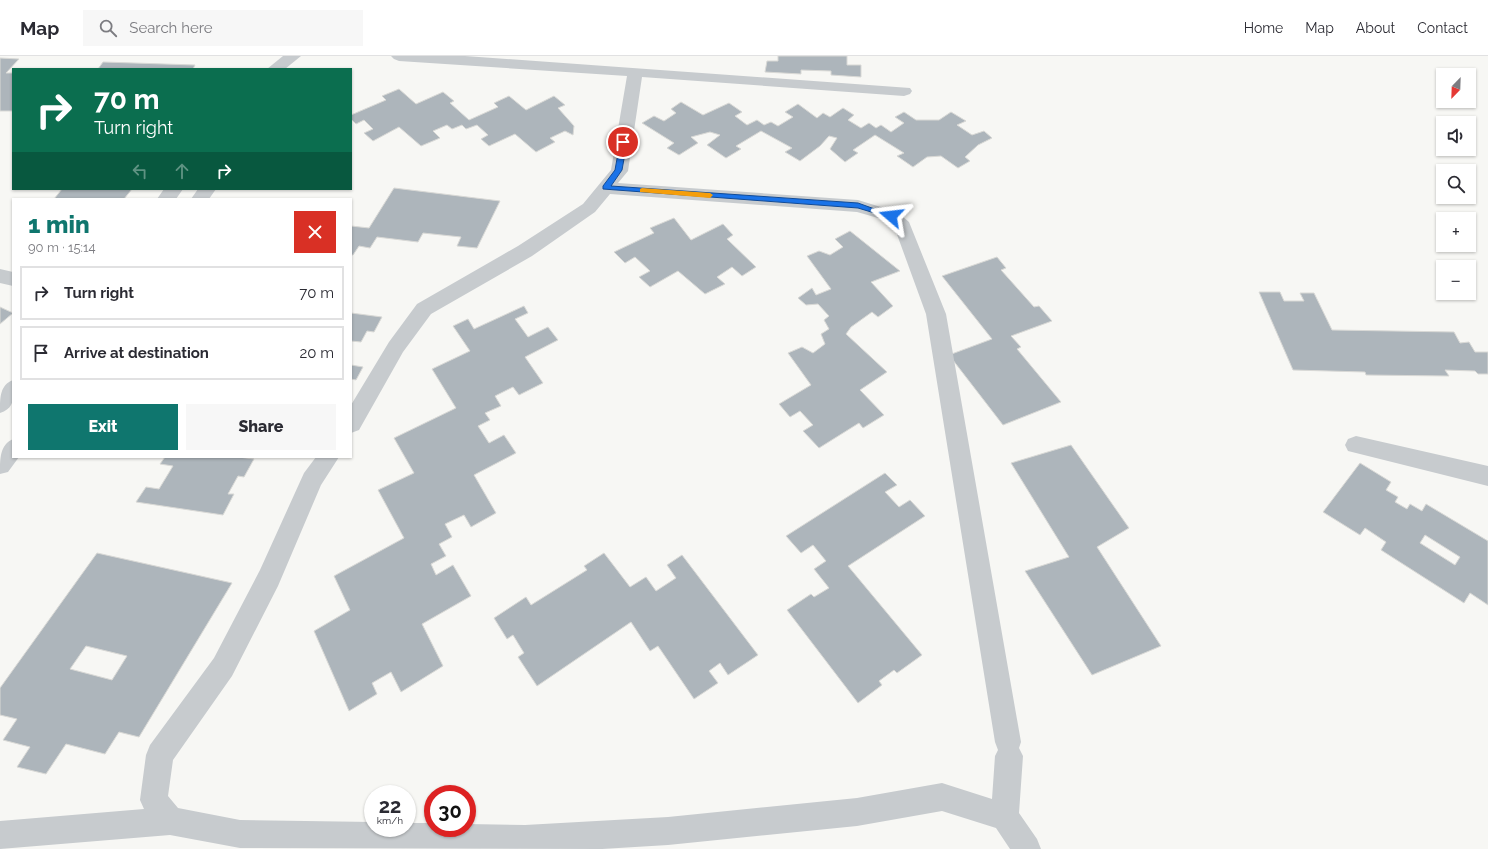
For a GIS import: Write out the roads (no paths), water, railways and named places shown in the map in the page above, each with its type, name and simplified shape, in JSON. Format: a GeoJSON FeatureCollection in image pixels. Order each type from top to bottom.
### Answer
{"type":"FeatureCollection","features":[{"type":"Feature","properties":{"kind":"street"},"geometry":{"type":"LineString","coordinates":[[399,56],[904,91]]}},
{"type":"Feature","properties":{"kind":"street"},"geometry":{"type":"LineString","coordinates":[[278,68],[292,61]]}},
{"type":"Feature","properties":{"kind":"street"},"geometry":{"type":"LineString","coordinates":[[352,422],[396,347],[424,309],[525,251],[589,208],[619,170],[635,72]]}},
{"type":"Feature","properties":{"kind":"street"},"geometry":{"type":"LineString","coordinates":[[605,188],[858,206],[891,216],[903,226],[936,314],[1009,749],[1005,817],[1027,849]]}},
{"type":"Feature","properties":{"kind":"street"},"geometry":{"type":"LineString","coordinates":[[167,198],[173,190]]}},
{"type":"Feature","properties":{"kind":"street"},"geometry":{"type":"LineString","coordinates":[[0,276],[12,279]]}},
{"type":"Feature","properties":{"kind":"street"},"geometry":{"type":"LineString","coordinates":[[0,404],[12,389]]}},
{"type":"Feature","properties":{"kind":"street"},"geometry":{"type":"LineString","coordinates":[[1356,445],[1488,476]]}},
{"type":"Feature","properties":{"kind":"street"},"geometry":{"type":"LineString","coordinates":[[0,465],[12,449]]}},
{"type":"Feature","properties":{"kind":"street"},"geometry":{"type":"LineString","coordinates":[[170,821],[154,800],[160,755],[223,667],[269,578],[312,480],[327,458]]}},
{"type":"Feature","properties":{"kind":"street"},"geometry":{"type":"LineString","coordinates":[[0,835],[170,821],[240,834],[525,839],[668,831],[857,812],[942,797],[1005,817]]}}]}
